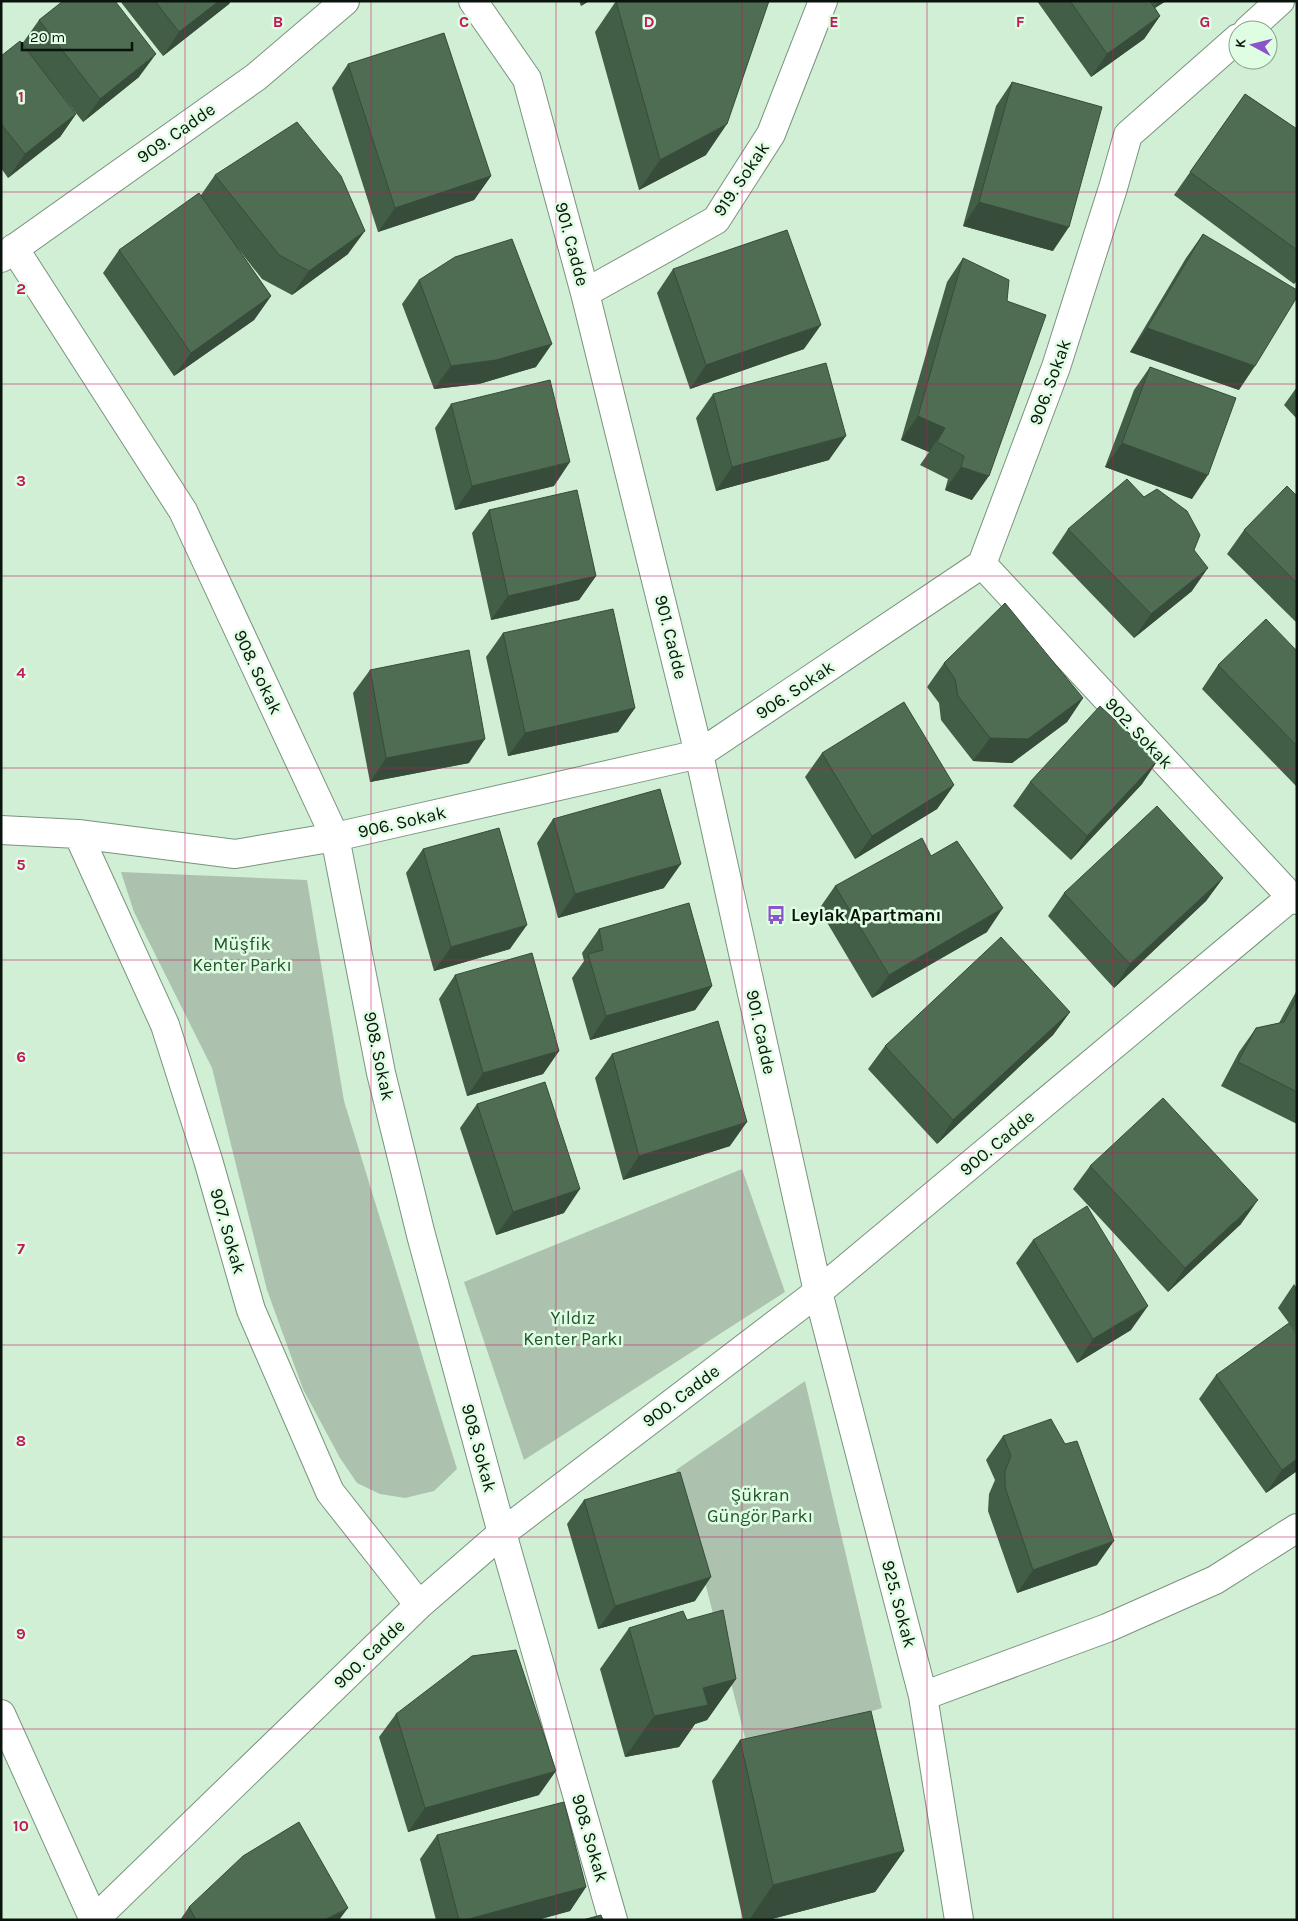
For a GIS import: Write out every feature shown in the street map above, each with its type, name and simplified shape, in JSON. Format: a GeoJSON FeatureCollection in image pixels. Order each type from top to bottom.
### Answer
{"type":"FeatureCollection","features":[{"type":"Feature","properties":{"kind":"street","name":"909. Cadde"},"geometry":{"type":"LineString","coordinates":[[8,253],[256,76],[345,1]]}},
{"type":"Feature","properties":{"kind":"street","name":"901. Cadde"},"geometry":{"type":"LineString","coordinates":[[472,1],[527,79],[585,293],[699,754],[818,1292]]}},
{"type":"Feature","properties":{"kind":"street","name":"919. Sokak"},"geometry":{"type":"LineString","coordinates":[[585,293],[716,220],[771,134],[823,1]]}},
{"type":"Feature","properties":{"kind":"street"},"geometry":{"type":"LineString","coordinates":[[1259,20],[1280,1]]}},
{"type":"Feature","properties":{"kind":"street","name":"906. Sokak"},"geometry":{"type":"LineString","coordinates":[[1,830],[78,834],[235,854],[335,837],[699,754],[982,564],[1056,367],[1114,188],[1128,135],[1228,47]]}},
{"type":"Feature","properties":{"kind":"street","name":"908. Sokak"},"geometry":{"type":"LineString","coordinates":[[8,253],[183,511],[335,837],[381,1073],[421,1235],[502,1532],[613,1920]]}},
{"type":"Feature","properties":{"kind":"street","name":"902. Sokak"},"geometry":{"type":"LineString","coordinates":[[982,564],[1294,899]]}},
{"type":"Feature","properties":{"kind":"street","name":"907. Sokak"},"geometry":{"type":"LineString","coordinates":[[78,834],[165,1025],[208,1160],[251,1310],[330,1492],[419,1605]]}},
{"type":"Feature","properties":{"kind":"street","name":"900. Cadde"},"geometry":{"type":"LineString","coordinates":[[94,1920],[419,1605],[502,1532],[818,1292],[1294,899]]}},
{"type":"Feature","properties":{"kind":"street","name":"925. Sokak"},"geometry":{"type":"LineString","coordinates":[[818,1292],[923,1696],[960,1920]]}},
{"type":"Feature","properties":{"kind":"street"},"geometry":{"type":"LineString","coordinates":[[923,1696],[1107,1628],[1215,1580],[1297,1528]]}},
{"type":"Feature","properties":{"kind":"street"},"geometry":{"type":"LineString","coordinates":[[1,1714],[94,1920]]}},
{"type":"Feature","properties":{"kind":"green space","name":"Müşfik Kenter Parkı"},"geometry":{"type":"Polygon","coordinates":[[[121,872],[307,880],[344,1101],[457,1469],[434,1491],[405,1498],[380,1494],[357,1483],[340,1458],[303,1389],[267,1290],[212,1068],[134,912],[121,872]]]}},
{"type":"Feature","properties":{"kind":"green space","name":"Yıldız Kenter Parkı"},"geometry":{"type":"Polygon","coordinates":[[[742,1169],[785,1292],[524,1460],[464,1282],[742,1169]]]}},
{"type":"Feature","properties":{"kind":"green space","name":"Şükran Güngör Parkı"},"geometry":{"type":"Polygon","coordinates":[[[805,1381],[882,1708],[748,1749],[676,1470],[805,1381]]]}},
{"type":"Feature","properties":{"kind":"building"},"geometry":{"type":"Polygon","coordinates":[[[63,1],[115,1],[156,54],[100,99],[39,20],[63,1]]]}},
{"type":"Feature","properties":{"kind":"building"},"geometry":{"type":"Polygon","coordinates":[[[155,1],[219,1],[179,32],[155,1]]]}},
{"type":"Feature","properties":{"kind":"building"},"geometry":{"type":"Polygon","coordinates":[[[616,1],[769,1],[727,124],[660,160],[616,1]]]}},
{"type":"Feature","properties":{"kind":"building"},"geometry":{"type":"Polygon","coordinates":[[[1070,1],[1150,1],[1160,16],[1107,54],[1070,1]]]}},
{"type":"Feature","properties":{"kind":"building"},"geometry":{"type":"Polygon","coordinates":[[[444,33],[491,176],[395,208],[348,64],[444,33]]]}},
{"type":"Feature","properties":{"kind":"building"},"geometry":{"type":"Polygon","coordinates":[[[20,41],[76,114],[25,154],[1,124],[1,56],[20,41]]]}},
{"type":"Feature","properties":{"kind":"building"},"geometry":{"type":"Polygon","coordinates":[[[1012,82],[1102,107],[1069,227],[979,202],[1012,82]]]}},
{"type":"Feature","properties":{"kind":"building"},"geometry":{"type":"Polygon","coordinates":[[[1245,94],[1297,129],[1297,250],[1190,172],[1245,94]]]}},
{"type":"Feature","properties":{"kind":"building"},"geometry":{"type":"Polygon","coordinates":[[[297,122],[341,176],[365,231],[309,271],[279,255],[215,175],[297,122]]]}},
{"type":"Feature","properties":{"kind":"building"},"geometry":{"type":"Polygon","coordinates":[[[199,193],[271,296],[191,353],[119,250],[199,193]]]}},
{"type":"Feature","properties":{"kind":"building"},"geometry":{"type":"Polygon","coordinates":[[[787,230],[821,325],[706,365],[673,269],[787,230]]]}},
{"type":"Feature","properties":{"kind":"building"},"geometry":{"type":"Polygon","coordinates":[[[1203,234],[1297,290],[1297,297],[1255,366],[1147,328],[1203,234]]]}},
{"type":"Feature","properties":{"kind":"building"},"geometry":{"type":"Polygon","coordinates":[[[512,239],[552,344],[496,360],[451,366],[419,280],[455,257],[512,239]]]}},
{"type":"Feature","properties":{"kind":"building"},"geometry":{"type":"Polygon","coordinates":[[[963,258],[1009,280],[1007,301],[1046,315],[989,476],[961,467],[964,456],[937,442],[945,428],[918,416],[963,258]]]}},
{"type":"Feature","properties":{"kind":"building"},"geometry":{"type":"Polygon","coordinates":[[[826,363],[846,436],[732,467],[713,394],[826,363]]]}},
{"type":"Feature","properties":{"kind":"building"},"geometry":{"type":"Polygon","coordinates":[[[1150,367],[1236,398],[1208,475],[1122,443],[1150,367]]]}},
{"type":"Feature","properties":{"kind":"building"},"geometry":{"type":"Polygon","coordinates":[[[550,380],[570,462],[472,486],[451,404],[550,380]]]}},
{"type":"Feature","properties":{"kind":"building"},"geometry":{"type":"Polygon","coordinates":[[[1127,479],[1144,497],[1157,489],[1187,511],[1200,535],[1194,550],[1208,568],[1151,614],[1068,529],[1127,479]]]}},
{"type":"Feature","properties":{"kind":"building"},"geometry":{"type":"Polygon","coordinates":[[[1287,486],[1297,496],[1297,583],[1244,530],[1287,486]]]}},
{"type":"Feature","properties":{"kind":"building"},"geometry":{"type":"Polygon","coordinates":[[[577,490],[596,576],[508,596],[489,510],[577,490]]]}},
{"type":"Feature","properties":{"kind":"building"},"geometry":{"type":"Polygon","coordinates":[[[1005,603],[1083,698],[1028,739],[990,738],[958,696],[955,679],[944,663],[1005,603]]]}},
{"type":"Feature","properties":{"kind":"building"},"geometry":{"type":"Polygon","coordinates":[[[613,609],[635,708],[525,733],[503,633],[613,609]]]}},
{"type":"Feature","properties":{"kind":"building"},"geometry":{"type":"Polygon","coordinates":[[[1266,619],[1297,651],[1297,746],[1218,665],[1266,619]]]}},
{"type":"Feature","properties":{"kind":"building"},"geometry":{"type":"Polygon","coordinates":[[[469,650],[485,739],[386,758],[370,670],[469,650]]]}},
{"type":"Feature","properties":{"kind":"building"},"geometry":{"type":"Polygon","coordinates":[[[904,702],[954,785],[872,836],[822,753],[904,702]]]}},
{"type":"Feature","properties":{"kind":"building"},"geometry":{"type":"Polygon","coordinates":[[[1100,706],[1158,760],[1087,836],[1030,782],[1100,706]]]}},
{"type":"Feature","properties":{"kind":"building"},"geometry":{"type":"Polygon","coordinates":[[[660,789],[681,864],[575,894],[553,819],[660,789]]]}},
{"type":"Feature","properties":{"kind":"building"},"geometry":{"type":"Polygon","coordinates":[[[1157,806],[1223,878],[1130,964],[1064,893],[1157,806]]]}},
{"type":"Feature","properties":{"kind":"building"},"geometry":{"type":"Polygon","coordinates":[[[499,828],[527,925],[451,947],[423,849],[499,828]]]}},
{"type":"Feature","properties":{"kind":"building"},"geometry":{"type":"Polygon","coordinates":[[[922,838],[931,856],[957,841],[1003,908],[889,975],[835,886],[922,838]]]}},
{"type":"Feature","properties":{"kind":"building"},"geometry":{"type":"Polygon","coordinates":[[[689,903],[712,986],[606,1016],[588,954],[603,950],[599,929],[689,903]]]}},
{"type":"Feature","properties":{"kind":"building"},"geometry":{"type":"Polygon","coordinates":[[[1001,937],[1070,1012],[953,1120],[885,1046],[1001,937]]]}},
{"type":"Feature","properties":{"kind":"building"},"geometry":{"type":"Polygon","coordinates":[[[532,953],[559,1051],[483,1073],[455,975],[532,953]]]}},
{"type":"Feature","properties":{"kind":"building"},"geometry":{"type":"Polygon","coordinates":[[[1297,998],[1297,1092],[1238,1062],[1256,1028],[1284,1022],[1297,998]]]}},
{"type":"Feature","properties":{"kind":"building"},"geometry":{"type":"Polygon","coordinates":[[[718,1021],[747,1122],[639,1156],[612,1054],[718,1021]]]}},
{"type":"Feature","properties":{"kind":"building"},"geometry":{"type":"Polygon","coordinates":[[[545,1082],[580,1189],[513,1212],[477,1104],[545,1082]]]}},
{"type":"Feature","properties":{"kind":"building"},"geometry":{"type":"Polygon","coordinates":[[[1163,1098],[1258,1200],[1185,1268],[1090,1166],[1163,1098]]]}},
{"type":"Feature","properties":{"kind":"building"},"geometry":{"type":"Polygon","coordinates":[[[1087,1206],[1148,1306],[1093,1339],[1033,1240],[1087,1206]]]}},
{"type":"Feature","properties":{"kind":"building"},"geometry":{"type":"Polygon","coordinates":[[[1289,1323],[1297,1335],[1297,1459],[1282,1470],[1216,1375],[1289,1323]]]}},
{"type":"Feature","properties":{"kind":"building"},"geometry":{"type":"Polygon","coordinates":[[[1051,1419],[1065,1444],[1077,1441],[1114,1541],[1033,1570],[1005,1487],[1005,1471],[1011,1456],[1003,1436],[1051,1419]]]}},
{"type":"Feature","properties":{"kind":"building"},"geometry":{"type":"Polygon","coordinates":[[[680,1472],[711,1577],[615,1606],[584,1500],[680,1472]]]}},
{"type":"Feature","properties":{"kind":"building"},"geometry":{"type":"Polygon","coordinates":[[[723,1610],[736,1679],[703,1688],[708,1705],[654,1716],[629,1628],[683,1611],[687,1620],[723,1610]]]}},
{"type":"Feature","properties":{"kind":"building"},"geometry":{"type":"Polygon","coordinates":[[[516,1650],[556,1771],[425,1808],[396,1714],[472,1656],[516,1650]]]}},
{"type":"Feature","properties":{"kind":"building"},"geometry":{"type":"Polygon","coordinates":[[[871,1711],[904,1851],[773,1885],[740,1740],[871,1711]]]}},
{"type":"Feature","properties":{"kind":"building"},"geometry":{"type":"Polygon","coordinates":[[[564,1802],[586,1887],[465,1920],[459,1920],[437,1835],[564,1802]]]}},
{"type":"Feature","properties":{"kind":"building"},"geometry":{"type":"Polygon","coordinates":[[[299,1822],[348,1908],[324,1920],[196,1920],[189,1907],[243,1856],[299,1822]]]}},
{"type":"Feature","properties":{"kind":"building"},"geometry":{"type":"Polygon","coordinates":[[[601,1915],[603,1920],[583,1920],[601,1915]]]}},
{"type":"Feature","properties":{"kind":"place","name":"Leylak Apartmanı"},"geometry":{"type":"Point","coordinates":[776,915]}}]}
